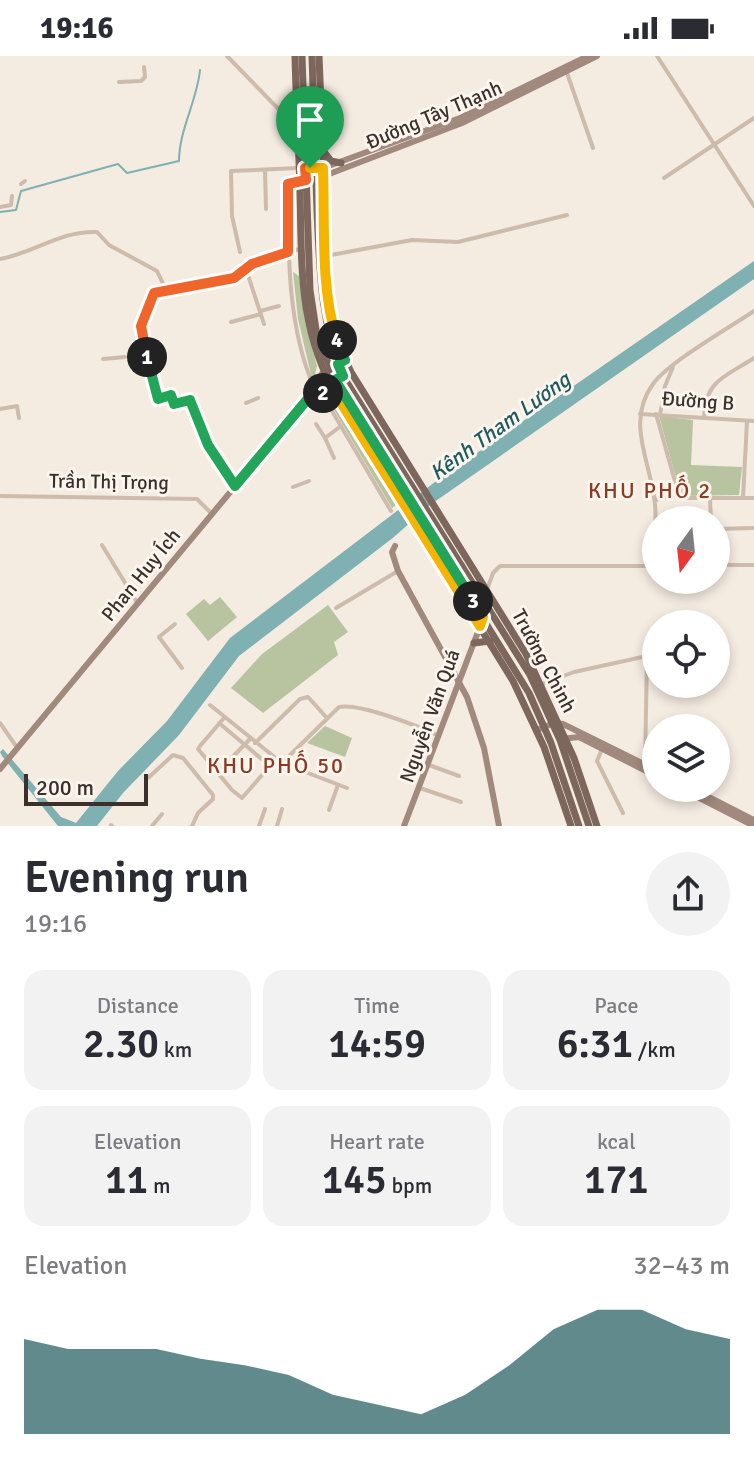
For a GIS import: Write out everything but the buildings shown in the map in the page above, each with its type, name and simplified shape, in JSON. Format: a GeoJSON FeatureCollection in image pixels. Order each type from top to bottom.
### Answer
{"type":"FeatureCollection","features":[{"type":"Feature","properties":{"kind":"main road"},"geometry":{"type":"LineString","coordinates":[[295,56],[310,290],[326,370]]}},
{"type":"Feature","properties":{"kind":"main road"},"geometry":{"type":"LineString","coordinates":[[302,56],[302,168]]}},
{"type":"Feature","properties":{"kind":"main road"},"geometry":{"type":"LineString","coordinates":[[312,56],[314,137],[320,172],[331,319],[342,362],[336,380],[337,396],[401,491],[432,525]]}},
{"type":"Feature","properties":{"kind":"main road"},"geometry":{"type":"LineString","coordinates":[[319,56],[323,151],[320,172],[322,302],[328,335],[416,482],[432,525]]}},
{"type":"Feature","properties":{"kind":"main road","name":"Đường Tây Thạnh"},"geometry":{"type":"LineString","coordinates":[[566,70],[588,56]]}},
{"type":"Feature","properties":{"kind":"main road","name":"Đường Tây Thạnh"},"geometry":{"type":"LineString","coordinates":[[320,172],[461,120],[597,56]]}},
{"type":"Feature","properties":{"kind":"main road","name":"Đường Tây Thạnh"},"geometry":{"type":"LineString","coordinates":[[320,172],[425,134]]}},
{"type":"Feature","properties":{"kind":"main road"},"geometry":{"type":"LineString","coordinates":[[314,137],[331,161],[341,163]]}},
{"type":"Feature","properties":{"kind":"main road"},"geometry":{"type":"LineString","coordinates":[[302,168],[320,172]]}},
{"type":"Feature","properties":{"kind":"main road"},"geometry":{"type":"LineString","coordinates":[[303,180],[320,172]]}},
{"type":"Feature","properties":{"kind":"main road"},"geometry":{"type":"LineString","coordinates":[[303,180],[300,249],[307,323],[326,370],[391,443]]}},
{"type":"Feature","properties":{"kind":"main road"},"geometry":{"type":"LineString","coordinates":[[316,390],[326,370],[342,362]]}},
{"type":"Feature","properties":{"kind":"main road"},"geometry":{"type":"LineString","coordinates":[[316,390],[351,372]]}},
{"type":"Feature","properties":{"kind":"main road"},"geometry":{"type":"LineString","coordinates":[[336,380],[376,452]]}},
{"type":"Feature","properties":{"kind":"main road"},"geometry":{"type":"LineString","coordinates":[[316,390],[351,404]]}},
{"type":"Feature","properties":{"kind":"main road","name":"Phan Huy Ích"},"geometry":{"type":"LineString","coordinates":[[3,766],[316,390]]}},
{"type":"Feature","properties":{"kind":"main road","name":"Trường Chinh"},"geometry":{"type":"LineString","coordinates":[[432,525],[487,590],[539,685],[597,826]]}},
{"type":"Feature","properties":{"kind":"main road","name":"Trường Chinh"},"geometry":{"type":"LineString","coordinates":[[432,525],[529,693],[579,826]]}},
{"type":"Feature","properties":{"kind":"main road","name":"Trường Chinh"},"geometry":{"type":"LineString","coordinates":[[432,525],[480,626],[541,729]]}},
{"type":"Feature","properties":{"kind":"main road","name":"Trường Chinh"},"geometry":{"type":"LineString","coordinates":[[432,525],[539,685]]}},
{"type":"Feature","properties":{"kind":"main road"},"geometry":{"type":"LineString","coordinates":[[395,546],[392,552],[398,571],[472,709],[484,748],[499,826]]}},
{"type":"Feature","properties":{"kind":"main road","name":"Nguyễn Văn Quá"},"geometry":{"type":"LineString","coordinates":[[404,826],[483,617]]}},
{"type":"Feature","properties":{"kind":"main road"},"geometry":{"type":"LineString","coordinates":[[474,643],[490,641]]}},
{"type":"Feature","properties":{"kind":"main road"},"geometry":{"type":"LineString","coordinates":[[541,729],[556,723],[642,763]]}},
{"type":"Feature","properties":{"kind":"main road"},"geometry":{"type":"LineString","coordinates":[[548,745],[579,737],[642,767]]}},
{"type":"Feature","properties":{"kind":"main road","name":"Trường Chinh"},"geometry":{"type":"LineString","coordinates":[[563,739],[589,826]]}},
{"type":"Feature","properties":{"kind":"main road","name":"Trường Chinh"},"geometry":{"type":"LineString","coordinates":[[548,745],[571,826]]}},
{"type":"Feature","properties":{"kind":"main road"},"geometry":{"type":"LineString","coordinates":[[710,802],[754,823]]}},
{"type":"Feature","properties":{"kind":"main road"},"geometry":{"type":"LineString","coordinates":[[716,802],[754,823]]}},
{"type":"Feature","properties":{"kind":"street"},"geometry":{"type":"LineString","coordinates":[[227,56],[298,129]]}},
{"type":"Feature","properties":{"kind":"street"},"geometry":{"type":"LineString","coordinates":[[657,56],[754,206]]}},
{"type":"Feature","properties":{"kind":"street"},"geometry":{"type":"LineString","coordinates":[[119,82],[141,81],[145,77],[144,67]]}},
{"type":"Feature","properties":{"kind":"street"},"geometry":{"type":"LineString","coordinates":[[566,70],[593,148]]}},
{"type":"Feature","properties":{"kind":"street"},"geometry":{"type":"LineString","coordinates":[[664,178],[754,118]]}},
{"type":"Feature","properties":{"kind":"street"},"geometry":{"type":"LineString","coordinates":[[240,252],[232,216],[231,171],[302,168]]}},
{"type":"Feature","properties":{"kind":"street"},"geometry":{"type":"LineString","coordinates":[[265,170],[266,209]]}},
{"type":"Feature","properties":{"kind":"street"},"geometry":{"type":"LineString","coordinates":[[303,180],[288,184],[288,252],[295,312],[309,378],[391,511]]}},
{"type":"Feature","properties":{"kind":"street"},"geometry":{"type":"LineString","coordinates":[[0,207],[11,205],[12,196]]}},
{"type":"Feature","properties":{"kind":"street"},"geometry":{"type":"LineString","coordinates":[[325,256],[412,240],[458,242],[567,215]]}},
{"type":"Feature","properties":{"kind":"street"},"geometry":{"type":"LineString","coordinates":[[0,259],[24,254],[43,243],[84,231],[97,232],[109,245],[157,271],[167,292]]}},
{"type":"Feature","properties":{"kind":"street"},"geometry":{"type":"LineString","coordinates":[[235,486],[208,445],[190,400],[174,404],[171,395],[158,399],[141,326],[152,296],[234,278],[267,257],[300,249]]}},
{"type":"Feature","properties":{"kind":"street"},"geometry":{"type":"LineString","coordinates":[[246,268],[264,324]]}},
{"type":"Feature","properties":{"kind":"street"},"geometry":{"type":"LineString","coordinates":[[231,322],[279,306]]}},
{"type":"Feature","properties":{"kind":"street"},"geometry":{"type":"LineString","coordinates":[[655,506],[638,426],[644,399],[655,381],[674,365],[754,311]]}},
{"type":"Feature","properties":{"kind":"street"},"geometry":{"type":"LineString","coordinates":[[103,359],[125,357]]}},
{"type":"Feature","properties":{"kind":"street"},"geometry":{"type":"LineString","coordinates":[[704,418],[704,400],[712,386],[754,358]]}},
{"type":"Feature","properties":{"kind":"street"},"geometry":{"type":"LineString","coordinates":[[655,500],[678,492],[658,415],[674,365]]}},
{"type":"Feature","properties":{"kind":"street"},"geometry":{"type":"LineString","coordinates":[[246,403],[258,398]]}},
{"type":"Feature","properties":{"kind":"street"},"geometry":{"type":"LineString","coordinates":[[0,409],[17,406],[19,418]]}},
{"type":"Feature","properties":{"kind":"street","name":"Đường B"},"geometry":{"type":"LineString","coordinates":[[640,414],[754,421]]}},
{"type":"Feature","properties":{"kind":"street"},"geometry":{"type":"LineString","coordinates":[[743,498],[747,421]]}},
{"type":"Feature","properties":{"kind":"street"},"geometry":{"type":"LineString","coordinates":[[316,424],[334,458]]}},
{"type":"Feature","properties":{"kind":"street"},"geometry":{"type":"LineString","coordinates":[[325,438],[341,426]]}},
{"type":"Feature","properties":{"kind":"street"},"geometry":{"type":"LineString","coordinates":[[293,487],[309,481]]}},
{"type":"Feature","properties":{"kind":"street","name":"Trần Thị Trọng"},"geometry":{"type":"LineString","coordinates":[[0,496],[197,499],[211,513]]}},
{"type":"Feature","properties":{"kind":"street"},"geometry":{"type":"LineString","coordinates":[[686,498],[754,498]]}},
{"type":"Feature","properties":{"kind":"street"},"geometry":{"type":"LineString","coordinates":[[710,499],[710,506]]}},
{"type":"Feature","properties":{"kind":"street"},"geometry":{"type":"LineString","coordinates":[[730,529],[754,528]]}},
{"type":"Feature","properties":{"kind":"street"},"geometry":{"type":"LineString","coordinates":[[102,545],[138,604]]}},
{"type":"Feature","properties":{"kind":"street"},"geometry":{"type":"LineString","coordinates":[[730,565],[754,565]]}},
{"type":"Feature","properties":{"kind":"street"},"geometry":{"type":"LineString","coordinates":[[487,590],[493,573],[500,566],[642,566]]}},
{"type":"Feature","properties":{"kind":"street"},"geometry":{"type":"LineString","coordinates":[[336,608],[398,571]]}},
{"type":"Feature","properties":{"kind":"street"},"geometry":{"type":"LineString","coordinates":[[175,624],[159,637],[182,668]]}},
{"type":"Feature","properties":{"kind":"street"},"geometry":{"type":"LineString","coordinates":[[539,685],[574,672],[647,656],[646,714]]}},
{"type":"Feature","properties":{"kind":"street"},"geometry":{"type":"LineString","coordinates":[[255,743],[300,699],[308,697],[327,718]]}},
{"type":"Feature","properties":{"kind":"street"},"geometry":{"type":"LineString","coordinates":[[210,705],[282,763],[347,788]]}},
{"type":"Feature","properties":{"kind":"street"},"geometry":{"type":"LineString","coordinates":[[282,763],[339,707],[348,705],[439,736]]}},
{"type":"Feature","properties":{"kind":"street"},"geometry":{"type":"LineString","coordinates":[[219,723],[270,766],[242,798],[198,749],[219,723],[224,718]]}},
{"type":"Feature","properties":{"kind":"street"},"geometry":{"type":"LineString","coordinates":[[0,723],[17,750]]}},
{"type":"Feature","properties":{"kind":"street"},"geometry":{"type":"LineString","coordinates":[[217,772],[250,739]]}},
{"type":"Feature","properties":{"kind":"street"},"geometry":{"type":"LineString","coordinates":[[602,749],[597,761],[623,813]]}},
{"type":"Feature","properties":{"kind":"street"},"geometry":{"type":"LineString","coordinates":[[148,778],[173,755],[183,758],[213,795],[192,826]]}},
{"type":"Feature","properties":{"kind":"street"},"geometry":{"type":"LineString","coordinates":[[429,765],[459,776]]}},
{"type":"Feature","properties":{"kind":"street"},"geometry":{"type":"LineString","coordinates":[[329,810],[338,785]]}},
{"type":"Feature","properties":{"kind":"street"},"geometry":{"type":"LineString","coordinates":[[420,788],[461,802]]}},
{"type":"Feature","properties":{"kind":"street"},"geometry":{"type":"LineString","coordinates":[[259,826],[265,809]]}},
{"type":"Feature","properties":{"kind":"street"},"geometry":{"type":"LineString","coordinates":[[277,826],[282,809]]}},
{"type":"Feature","properties":{"kind":"street"},"geometry":{"type":"LineString","coordinates":[[152,826],[162,814]]}},
{"type":"Feature","properties":{"kind":"green space"},"geometry":{"type":"Polygon","coordinates":[[[293,272],[299,276],[305,322],[317,366],[313,383],[298,319],[293,272]]]}},
{"type":"Feature","properties":{"kind":"green space"},"geometry":{"type":"Polygon","coordinates":[[[327,398],[336,398],[399,503],[392,508],[327,398]]]}},
{"type":"Feature","properties":{"kind":"green space"},"geometry":{"type":"Polygon","coordinates":[[[659,416],[693,420],[691,465],[742,467],[739,495],[681,496],[659,416]]]}},
{"type":"Feature","properties":{"kind":"green space"},"geometry":{"type":"Polygon","coordinates":[[[220,597],[237,617],[208,641],[186,614],[204,599],[210,605],[220,597]]]}},
{"type":"Feature","properties":{"kind":"green space"},"geometry":{"type":"Polygon","coordinates":[[[328,605],[348,632],[334,642],[338,655],[263,713],[231,688],[262,654],[328,605]]]}},
{"type":"Feature","properties":{"kind":"green space"},"geometry":{"type":"Polygon","coordinates":[[[325,726],[352,738],[345,757],[307,743],[325,726]]]}},
{"type":"Feature","properties":{"kind":"water","name":"Kênh Tham Lương"},"geometry":{"type":"Polygon","coordinates":[[[754,261],[754,279],[430,505],[394,537],[239,656],[179,735],[123,793],[97,826],[58,826],[2,756],[0,752],[3,749],[61,817],[76,823],[118,771],[167,721],[230,638],[435,482],[754,261]]]}},
{"type":"Feature","properties":{"kind":"waterway"},"geometry":{"type":"LineString","coordinates":[[0,212],[16,210],[21,191],[118,164],[127,173],[179,161],[200,70]]}},
{"type":"Feature","properties":{"kind":"district","name":"KHU PHỐ 2"},"geometry":{"type":"Point","coordinates":[650,490]}},
{"type":"Feature","properties":{"kind":"district","name":"KHU PHỐ 50"},"geometry":{"type":"Point","coordinates":[276,765]}},
{"type":"Feature","properties":{"kind":"route"},"geometry":{"type":"LineString","coordinates":[[305,168],[310,168],[323,168],[325,256],[331,319],[345,360],[338,364],[343,376],[335,380],[483,617],[480,626],[337,396],[318,392],[306,401],[235,486],[208,445],[190,400],[174,404],[171,395],[158,399],[153,388],[141,326],[154,293],[234,278],[252,264],[288,252],[288,184],[306,180],[305,168]]}}]}
